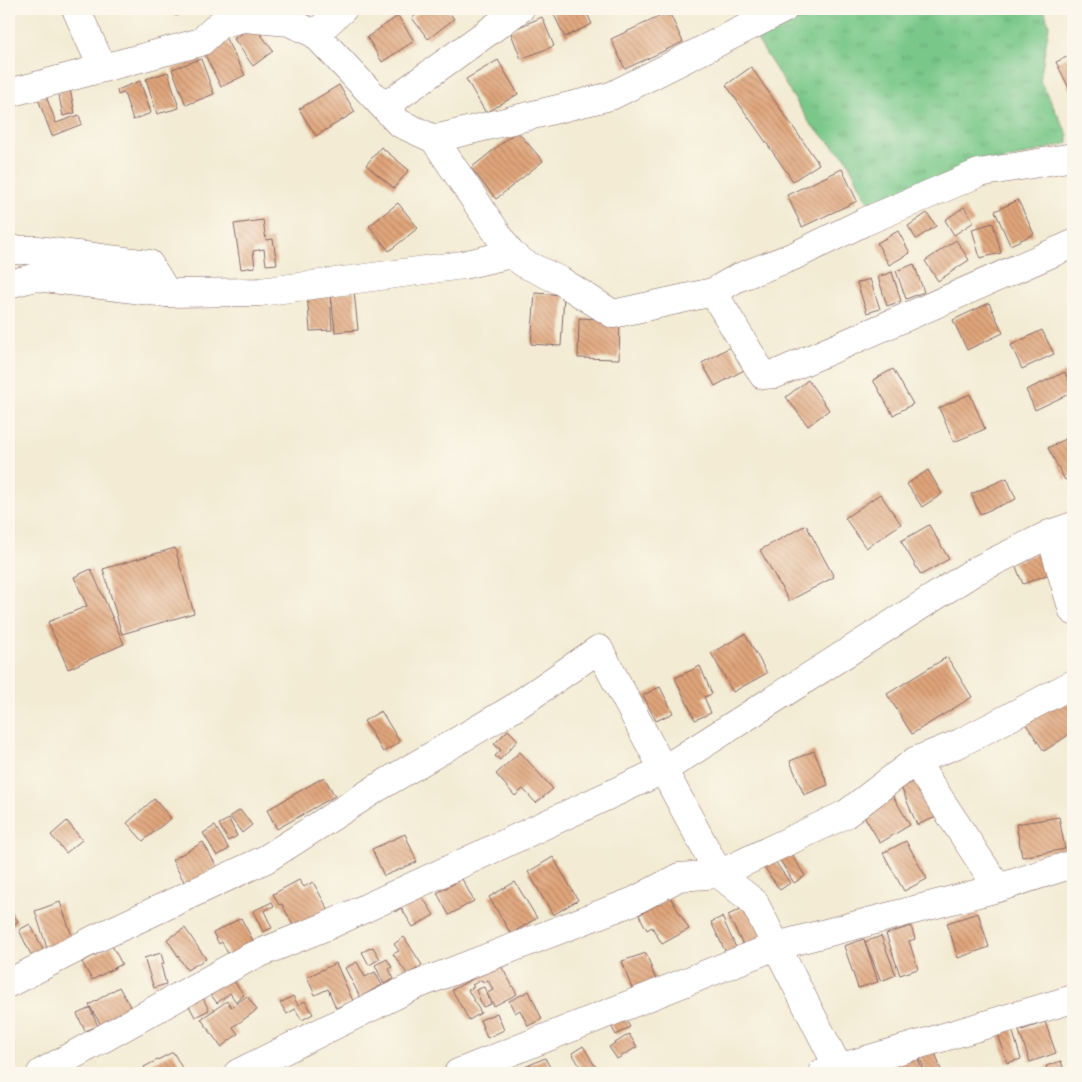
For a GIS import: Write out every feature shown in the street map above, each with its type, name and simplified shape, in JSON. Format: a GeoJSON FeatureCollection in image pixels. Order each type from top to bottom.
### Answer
{"type":"FeatureCollection","features":[{"type":"Feature","properties":{"kind":"street"},"geometry":{"type":"LineString","coordinates":[[76,9],[102,67]]}},
{"type":"Feature","properties":{"kind":"street"},"geometry":{"type":"LineString","coordinates":[[315,34],[343,9]]}},
{"type":"Feature","properties":{"kind":"street"},"geometry":{"type":"LineString","coordinates":[[385,106],[520,9]]}},
{"type":"Feature","properties":{"kind":"street"},"geometry":{"type":"LineString","coordinates":[[434,139],[611,96],[784,9]]}},
{"type":"Feature","properties":{"kind":"street"},"geometry":{"type":"LineString","coordinates":[[9,93],[201,42],[220,24],[244,18],[289,22],[315,34],[400,123],[434,139],[511,254],[525,264],[561,281],[613,314],[713,292],[737,278],[794,256],[864,222],[979,174],[1073,157]]}},
{"type":"Feature","properties":{"kind":"street"},"geometry":{"type":"LineString","coordinates":[[713,292],[763,375],[776,374],[1073,244]]}},
{"type":"Feature","properties":{"kind":"street"},"geometry":{"type":"LineString","coordinates":[[9,250],[37,250],[149,264],[167,293]]}},
{"type":"Feature","properties":{"kind":"street"},"geometry":{"type":"LineString","coordinates":[[9,284],[36,277],[167,293],[260,292],[463,265],[511,254]]}},
{"type":"Feature","properties":{"kind":"street"},"geometry":{"type":"LineString","coordinates":[[41,1073],[248,958],[327,926],[663,770],[975,571],[1062,530],[1073,611]]}},
{"type":"Feature","properties":{"kind":"street"},"geometry":{"type":"LineString","coordinates":[[9,983],[95,939],[266,859],[377,788],[512,709],[600,649],[719,874],[754,902],[834,1071],[1073,999]]}},
{"type":"Feature","properties":{"kind":"street"},"geometry":{"type":"LineString","coordinates":[[238,1073],[414,986],[634,901],[679,877],[719,874],[846,814],[915,761],[960,743],[1073,684]]}},
{"type":"Feature","properties":{"kind":"street"},"geometry":{"type":"LineString","coordinates":[[915,761],[998,888]]}},
{"type":"Feature","properties":{"kind":"street"},"geometry":{"type":"LineString","coordinates":[[458,1073],[776,946],[998,888],[1073,864]]}},
{"type":"Feature","properties":{"kind":"green space"},"geometry":{"type":"Polygon","coordinates":[[[808,9],[1044,9],[1049,25],[1040,81],[1068,135],[1068,143],[943,177],[868,202],[846,158],[811,125],[756,38],[810,14],[808,9]]]}},
{"type":"Feature","properties":{"kind":"building"},"geometry":{"type":"Polygon","coordinates":[[[171,9],[189,9],[176,16],[171,9]]]}},
{"type":"Feature","properties":{"kind":"building"},"geometry":{"type":"Polygon","coordinates":[[[424,9],[447,9],[454,19],[428,39],[412,18],[424,9]]]}},
{"type":"Feature","properties":{"kind":"building"},"geometry":{"type":"Polygon","coordinates":[[[551,9],[585,9],[592,24],[565,37],[551,9]]]}},
{"type":"Feature","properties":{"kind":"building"},"geometry":{"type":"Polygon","coordinates":[[[669,12],[683,42],[625,69],[611,39],[669,12]]]}},
{"type":"Feature","properties":{"kind":"building"},"geometry":{"type":"Polygon","coordinates":[[[398,16],[414,41],[382,62],[367,37],[398,16]]]}},
{"type":"Feature","properties":{"kind":"building"},"geometry":{"type":"Polygon","coordinates":[[[542,17],[554,46],[521,59],[510,31],[542,17]]]}},
{"type":"Feature","properties":{"kind":"building"},"geometry":{"type":"Polygon","coordinates":[[[254,25],[273,51],[253,66],[234,39],[254,25]]]}},
{"type":"Feature","properties":{"kind":"building"},"geometry":{"type":"Polygon","coordinates":[[[225,37],[245,75],[221,87],[202,49],[225,37]]]}},
{"type":"Feature","properties":{"kind":"building"},"geometry":{"type":"Polygon","coordinates":[[[1073,54],[1073,88],[1070,90],[1056,62],[1073,54]]]}},
{"type":"Feature","properties":{"kind":"building"},"geometry":{"type":"Polygon","coordinates":[[[201,59],[214,94],[186,105],[172,69],[201,59]]]}},
{"type":"Feature","properties":{"kind":"building"},"geometry":{"type":"Polygon","coordinates":[[[498,60],[518,94],[486,113],[466,79],[498,60]]]}},
{"type":"Feature","properties":{"kind":"building"},"geometry":{"type":"Polygon","coordinates":[[[751,67],[819,164],[793,181],[726,85],[751,67]]]}},
{"type":"Feature","properties":{"kind":"building"},"geometry":{"type":"Polygon","coordinates":[[[168,72],[179,108],[157,114],[146,79],[168,72]]]}},
{"type":"Feature","properties":{"kind":"building"},"geometry":{"type":"Polygon","coordinates":[[[140,81],[151,113],[133,120],[124,93],[118,95],[117,90],[140,81]]]}},
{"type":"Feature","properties":{"kind":"building"},"geometry":{"type":"Polygon","coordinates":[[[339,85],[355,112],[316,136],[299,109],[339,85]]]}},
{"type":"Feature","properties":{"kind":"building"},"geometry":{"type":"Polygon","coordinates":[[[70,89],[75,113],[63,116],[58,91],[70,89]]]}},
{"type":"Feature","properties":{"kind":"building"},"geometry":{"type":"Polygon","coordinates":[[[46,96],[56,123],[79,115],[82,124],[52,136],[38,99],[46,96]]]}},
{"type":"Feature","properties":{"kind":"building"},"geometry":{"type":"Polygon","coordinates":[[[517,131],[543,161],[496,199],[471,168],[517,131]]]}},
{"type":"Feature","properties":{"kind":"building"},"geometry":{"type":"Polygon","coordinates":[[[381,147],[409,170],[394,188],[366,165],[381,147]]]}},
{"type":"Feature","properties":{"kind":"building"},"geometry":{"type":"Polygon","coordinates":[[[842,169],[857,201],[802,227],[787,195],[842,169]]]}},
{"type":"Feature","properties":{"kind":"building"},"geometry":{"type":"Polygon","coordinates":[[[1018,200],[1034,234],[1010,245],[995,211],[1018,200]]]}},
{"type":"Feature","properties":{"kind":"building"},"geometry":{"type":"Polygon","coordinates":[[[398,203],[418,228],[389,251],[369,226],[398,203]]]}},
{"type":"Feature","properties":{"kind":"building"},"geometry":{"type":"Polygon","coordinates":[[[964,207],[974,222],[954,235],[945,220],[964,207]]]}},
{"type":"Feature","properties":{"kind":"building"},"geometry":{"type":"Polygon","coordinates":[[[927,213],[936,226],[916,239],[908,226],[927,213]]]}},
{"type":"Feature","properties":{"kind":"building"},"geometry":{"type":"Polygon","coordinates":[[[263,220],[266,240],[273,239],[277,264],[266,265],[264,249],[253,251],[255,267],[241,269],[234,224],[263,220]]]}},
{"type":"Feature","properties":{"kind":"building"},"geometry":{"type":"Polygon","coordinates":[[[993,223],[1001,253],[980,258],[972,229],[993,223]]]}},
{"type":"Feature","properties":{"kind":"building"},"geometry":{"type":"Polygon","coordinates":[[[898,231],[910,253],[889,265],[877,243],[898,231]]]}},
{"type":"Feature","properties":{"kind":"building"},"geometry":{"type":"Polygon","coordinates":[[[956,240],[969,260],[938,281],[925,261],[956,240]]]}},
{"type":"Feature","properties":{"kind":"building"},"geometry":{"type":"Polygon","coordinates":[[[914,264],[924,292],[906,299],[896,271],[914,264]]]}},
{"type":"Feature","properties":{"kind":"building"},"geometry":{"type":"Polygon","coordinates":[[[892,272],[901,301],[887,306],[878,277],[892,272]]]}},
{"type":"Feature","properties":{"kind":"building"},"geometry":{"type":"Polygon","coordinates":[[[870,279],[880,309],[867,313],[857,283],[870,279]]]}},
{"type":"Feature","properties":{"kind":"building"},"geometry":{"type":"Polygon","coordinates":[[[354,291],[358,330],[335,332],[331,294],[354,291]]]}},
{"type":"Feature","properties":{"kind":"building"},"geometry":{"type":"Polygon","coordinates":[[[330,292],[332,330],[310,331],[307,293],[330,292]]]}},
{"type":"Feature","properties":{"kind":"building"},"geometry":{"type":"Polygon","coordinates":[[[535,293],[564,295],[561,346],[531,344],[535,293]]]}},
{"type":"Feature","properties":{"kind":"building"},"geometry":{"type":"Polygon","coordinates":[[[989,303],[1003,333],[967,350],[953,320],[989,303]]]}},
{"type":"Feature","properties":{"kind":"building"},"geometry":{"type":"Polygon","coordinates":[[[579,318],[620,320],[619,359],[578,358],[579,318]]]}},
{"type":"Feature","properties":{"kind":"building"},"geometry":{"type":"Polygon","coordinates":[[[1042,330],[1054,354],[1022,369],[1011,345],[1042,330]]]}},
{"type":"Feature","properties":{"kind":"building"},"geometry":{"type":"Polygon","coordinates":[[[730,347],[744,370],[715,386],[702,363],[730,347]]]}},
{"type":"Feature","properties":{"kind":"building"},"geometry":{"type":"Polygon","coordinates":[[[893,369],[913,404],[893,415],[873,380],[893,369]]]}},
{"type":"Feature","properties":{"kind":"building"},"geometry":{"type":"Polygon","coordinates":[[[1065,372],[1073,392],[1035,410],[1026,390],[1065,372]]]}},
{"type":"Feature","properties":{"kind":"building"},"geometry":{"type":"Polygon","coordinates":[[[808,380],[829,410],[808,426],[786,397],[808,380]]]}},
{"type":"Feature","properties":{"kind":"building"},"geometry":{"type":"Polygon","coordinates":[[[970,394],[985,429],[954,442],[939,408],[970,394]]]}},
{"type":"Feature","properties":{"kind":"building"},"geometry":{"type":"Polygon","coordinates":[[[1073,435],[1073,475],[1065,480],[1048,448],[1073,435]]]}},
{"type":"Feature","properties":{"kind":"building"},"geometry":{"type":"Polygon","coordinates":[[[928,470],[942,494],[922,507],[907,484],[928,470]]]}},
{"type":"Feature","properties":{"kind":"building"},"geometry":{"type":"Polygon","coordinates":[[[1007,478],[1016,499],[980,514],[971,494],[1007,478]]]}},
{"type":"Feature","properties":{"kind":"building"},"geometry":{"type":"Polygon","coordinates":[[[880,494],[901,524],[866,548],[845,518],[880,494]]]}},
{"type":"Feature","properties":{"kind":"building"},"geometry":{"type":"Polygon","coordinates":[[[806,525],[834,577],[789,601],[760,550],[806,525]]]}},
{"type":"Feature","properties":{"kind":"building"},"geometry":{"type":"Polygon","coordinates":[[[929,525],[949,559],[921,575],[901,541],[929,525]]]}},
{"type":"Feature","properties":{"kind":"building"},"geometry":{"type":"Polygon","coordinates":[[[175,548],[194,613],[122,634],[103,569],[175,548]]]}},
{"type":"Feature","properties":{"kind":"building"},"geometry":{"type":"Polygon","coordinates":[[[1043,551],[1052,573],[1023,584],[1014,562],[1043,551]]]}},
{"type":"Feature","properties":{"kind":"building"},"geometry":{"type":"Polygon","coordinates":[[[91,569],[124,644],[68,669],[48,622],[87,606],[74,577],[91,569]]]}},
{"type":"Feature","properties":{"kind":"building"},"geometry":{"type":"Polygon","coordinates":[[[745,634],[767,673],[733,692],[711,653],[745,634]]]}},
{"type":"Feature","properties":{"kind":"building"},"geometry":{"type":"Polygon","coordinates":[[[947,657],[972,697],[912,734],[887,694],[947,657]]]}},
{"type":"Feature","properties":{"kind":"building"},"geometry":{"type":"Polygon","coordinates":[[[700,666],[712,694],[704,697],[711,713],[695,720],[675,678],[700,666]]]}},
{"type":"Feature","properties":{"kind":"building"},"geometry":{"type":"Polygon","coordinates":[[[660,687],[673,713],[656,721],[643,695],[660,687]]]}},
{"type":"Feature","properties":{"kind":"building"},"geometry":{"type":"Polygon","coordinates":[[[1068,694],[1073,701],[1073,732],[1044,751],[1025,723],[1068,694]]]}},
{"type":"Feature","properties":{"kind":"building"},"geometry":{"type":"Polygon","coordinates":[[[381,711],[400,742],[383,752],[364,721],[381,711]]]}},
{"type":"Feature","properties":{"kind":"building"},"geometry":{"type":"Polygon","coordinates":[[[508,730],[518,740],[500,760],[495,756],[501,750],[494,744],[508,730]]]}},
{"type":"Feature","properties":{"kind":"building"},"geometry":{"type":"Polygon","coordinates":[[[814,751],[828,785],[804,795],[790,761],[814,751]]]}},
{"type":"Feature","properties":{"kind":"building"},"geometry":{"type":"Polygon","coordinates":[[[520,752],[553,789],[536,803],[523,789],[515,796],[496,774],[520,752]]]}},
{"type":"Feature","properties":{"kind":"building"},"geometry":{"type":"Polygon","coordinates":[[[324,777],[335,796],[277,829],[267,810],[324,777]]]}},
{"type":"Feature","properties":{"kind":"building"},"geometry":{"type":"Polygon","coordinates":[[[923,778],[939,816],[917,825],[901,787],[923,778]]]}},
{"type":"Feature","properties":{"kind":"building"},"geometry":{"type":"Polygon","coordinates":[[[893,796],[910,825],[880,843],[863,814],[893,796]]]}},
{"type":"Feature","properties":{"kind":"building"},"geometry":{"type":"Polygon","coordinates":[[[154,799],[171,818],[143,841],[127,823],[154,799]]]}},
{"type":"Feature","properties":{"kind":"building"},"geometry":{"type":"Polygon","coordinates":[[[240,810],[252,825],[242,833],[230,817],[240,810]]]}},
{"type":"Feature","properties":{"kind":"building"},"geometry":{"type":"Polygon","coordinates":[[[1059,817],[1065,849],[1022,857],[1016,824],[1059,817]]]}},
{"type":"Feature","properties":{"kind":"building"},"geometry":{"type":"Polygon","coordinates":[[[229,819],[237,836],[228,841],[219,824],[229,819]]]}},
{"type":"Feature","properties":{"kind":"building"},"geometry":{"type":"Polygon","coordinates":[[[67,821],[82,840],[66,853],[51,835],[67,821]]]}},
{"type":"Feature","properties":{"kind":"building"},"geometry":{"type":"Polygon","coordinates":[[[215,826],[229,849],[217,856],[203,833],[215,826]]]}},
{"type":"Feature","properties":{"kind":"building"},"geometry":{"type":"Polygon","coordinates":[[[405,834],[417,862],[384,876],[372,849],[405,834]]]}},
{"type":"Feature","properties":{"kind":"building"},"geometry":{"type":"Polygon","coordinates":[[[906,841],[927,879],[904,891],[883,853],[906,841]]]}},
{"type":"Feature","properties":{"kind":"building"},"geometry":{"type":"Polygon","coordinates":[[[203,842],[217,867],[186,885],[172,860],[203,842]]]}},
{"type":"Feature","properties":{"kind":"building"},"geometry":{"type":"Polygon","coordinates":[[[786,845],[805,876],[794,883],[775,852],[786,845]]]}},
{"type":"Feature","properties":{"kind":"building"},"geometry":{"type":"Polygon","coordinates":[[[770,854],[790,883],[780,890],[760,861],[770,854]]]}},
{"type":"Feature","properties":{"kind":"building"},"geometry":{"type":"Polygon","coordinates":[[[553,857],[578,900],[553,915],[528,872],[553,857]]]}},
{"type":"Feature","properties":{"kind":"building"},"geometry":{"type":"Polygon","coordinates":[[[462,879],[474,901],[449,915],[437,893],[462,879]]]}},
{"type":"Feature","properties":{"kind":"building"},"geometry":{"type":"Polygon","coordinates":[[[299,880],[304,887],[313,882],[330,913],[296,931],[282,904],[279,905],[273,894],[299,880]]]}},
{"type":"Feature","properties":{"kind":"building"},"geometry":{"type":"Polygon","coordinates":[[[515,882],[537,918],[511,934],[489,897],[515,882]]]}},
{"type":"Feature","properties":{"kind":"building"},"geometry":{"type":"Polygon","coordinates":[[[418,890],[434,915],[413,927],[401,908],[395,912],[391,906],[418,890]]]}},
{"type":"Feature","properties":{"kind":"building"},"geometry":{"type":"Polygon","coordinates":[[[670,897],[689,929],[662,944],[652,927],[647,930],[639,915],[670,897]]]}},
{"type":"Feature","properties":{"kind":"building"},"geometry":{"type":"Polygon","coordinates":[[[60,902],[73,939],[47,948],[35,911],[60,902]]]}},
{"type":"Feature","properties":{"kind":"building"},"geometry":{"type":"Polygon","coordinates":[[[272,902],[274,906],[264,911],[272,928],[263,932],[253,911],[272,902]]]}},
{"type":"Feature","properties":{"kind":"building"},"geometry":{"type":"Polygon","coordinates":[[[747,906],[768,940],[746,951],[728,915],[747,906]]]}},
{"type":"Feature","properties":{"kind":"building"},"geometry":{"type":"Polygon","coordinates":[[[9,909],[18,921],[9,929],[9,909]]]}},
{"type":"Feature","properties":{"kind":"building"},"geometry":{"type":"Polygon","coordinates":[[[978,913],[989,947],[958,958],[947,923],[978,913]]]}},
{"type":"Feature","properties":{"kind":"building"},"geometry":{"type":"Polygon","coordinates":[[[722,917],[739,954],[729,959],[711,922],[722,917]]]}},
{"type":"Feature","properties":{"kind":"building"},"geometry":{"type":"Polygon","coordinates":[[[241,918],[257,948],[232,961],[222,942],[219,944],[213,933],[241,918]]]}},
{"type":"Feature","properties":{"kind":"building"},"geometry":{"type":"Polygon","coordinates":[[[30,924],[44,951],[32,957],[19,930],[30,924]]]}},
{"type":"Feature","properties":{"kind":"building"},"geometry":{"type":"Polygon","coordinates":[[[911,926],[915,939],[909,941],[918,969],[900,975],[886,934],[911,926]]]}},
{"type":"Feature","properties":{"kind":"building"},"geometry":{"type":"Polygon","coordinates":[[[185,928],[206,959],[187,970],[167,939],[185,928]]]}},
{"type":"Feature","properties":{"kind":"building"},"geometry":{"type":"Polygon","coordinates":[[[881,936],[896,975],[881,981],[865,942],[881,936]]]}},
{"type":"Feature","properties":{"kind":"building"},"geometry":{"type":"Polygon","coordinates":[[[404,937],[422,965],[408,975],[393,954],[399,951],[394,944],[404,937]]]}},
{"type":"Feature","properties":{"kind":"building"},"geometry":{"type":"Polygon","coordinates":[[[864,939],[878,982],[858,988],[844,946],[864,939]]]}},
{"type":"Feature","properties":{"kind":"building"},"geometry":{"type":"Polygon","coordinates":[[[112,946],[122,964],[92,980],[82,962],[112,946]]]}},
{"type":"Feature","properties":{"kind":"building"},"geometry":{"type":"Polygon","coordinates":[[[373,947],[380,959],[369,965],[362,952],[373,947]]]}},
{"type":"Feature","properties":{"kind":"building"},"geometry":{"type":"Polygon","coordinates":[[[161,953],[164,964],[161,965],[166,984],[154,988],[144,958],[161,953]]]}},
{"type":"Feature","properties":{"kind":"building"},"geometry":{"type":"Polygon","coordinates":[[[646,953],[657,983],[633,992],[622,961],[646,953]]]}},
{"type":"Feature","properties":{"kind":"building"},"geometry":{"type":"Polygon","coordinates":[[[387,959],[392,967],[389,969],[394,979],[384,984],[375,965],[387,959]]]}},
{"type":"Feature","properties":{"kind":"building"},"geometry":{"type":"Polygon","coordinates":[[[357,962],[365,977],[375,972],[382,985],[360,997],[345,968],[357,962]]]}},
{"type":"Feature","properties":{"kind":"building"},"geometry":{"type":"Polygon","coordinates":[[[336,963],[353,1001],[336,1008],[328,989],[315,995],[307,977],[336,963]]]}},
{"type":"Feature","properties":{"kind":"building"},"geometry":{"type":"Polygon","coordinates":[[[500,964],[517,994],[494,1006],[487,993],[493,990],[488,980],[483,982],[482,980],[472,985],[474,987],[468,990],[481,1013],[469,1020],[452,990],[500,964]]]}},
{"type":"Feature","properties":{"kind":"building"},"geometry":{"type":"Polygon","coordinates":[[[228,973],[244,995],[236,1002],[230,993],[217,1003],[206,988],[228,973]]]}},
{"type":"Feature","properties":{"kind":"building"},"geometry":{"type":"Polygon","coordinates":[[[119,987],[131,1008],[101,1025],[89,1005],[119,987]]]}},
{"type":"Feature","properties":{"kind":"building"},"geometry":{"type":"Polygon","coordinates":[[[484,987],[491,1004],[483,1007],[476,990],[484,987]]]}},
{"type":"Feature","properties":{"kind":"building"},"geometry":{"type":"Polygon","coordinates":[[[529,991],[542,1019],[528,1026],[520,1010],[515,1013],[509,1001],[529,991]]]}},
{"type":"Feature","properties":{"kind":"building"},"geometry":{"type":"Polygon","coordinates":[[[200,992],[209,1010],[195,1017],[186,1000],[200,992]]]}},
{"type":"Feature","properties":{"kind":"building"},"geometry":{"type":"Polygon","coordinates":[[[247,996],[257,1010],[233,1027],[238,1034],[221,1047],[201,1019],[227,1001],[231,1007],[247,996]]]}},
{"type":"Feature","properties":{"kind":"building"},"geometry":{"type":"Polygon","coordinates":[[[293,996],[298,1005],[305,1001],[313,1014],[302,1020],[295,1009],[287,1014],[280,1003],[293,996]]]}},
{"type":"Feature","properties":{"kind":"building"},"geometry":{"type":"Polygon","coordinates":[[[90,1008],[98,1026],[85,1031],[77,1014],[90,1008]]]}},
{"type":"Feature","properties":{"kind":"building"},"geometry":{"type":"Polygon","coordinates":[[[497,1013],[504,1030],[487,1038],[480,1020],[497,1013]]]}},
{"type":"Feature","properties":{"kind":"building"},"geometry":{"type":"Polygon","coordinates":[[[624,1017],[630,1027],[616,1035],[610,1024],[624,1017]]]}},
{"type":"Feature","properties":{"kind":"building"},"geometry":{"type":"Polygon","coordinates":[[[1045,1022],[1056,1053],[1030,1062],[1019,1031],[1045,1022]]]}},
{"type":"Feature","properties":{"kind":"building"},"geometry":{"type":"Polygon","coordinates":[[[1012,1029],[1021,1059],[1007,1063],[998,1033],[1012,1029]]]}},
{"type":"Feature","properties":{"kind":"building"},"geometry":{"type":"Polygon","coordinates":[[[629,1034],[637,1047],[617,1059],[609,1047],[629,1034]]]}},
{"type":"Feature","properties":{"kind":"building"},"geometry":{"type":"Polygon","coordinates":[[[583,1046],[598,1071],[595,1073],[584,1073],[572,1053],[583,1046]]]}},
{"type":"Feature","properties":{"kind":"building"},"geometry":{"type":"Polygon","coordinates":[[[173,1052],[185,1073],[147,1073],[144,1067],[173,1052]]]}},
{"type":"Feature","properties":{"kind":"building"},"geometry":{"type":"Polygon","coordinates":[[[935,1052],[942,1073],[925,1073],[920,1056],[935,1052]]]}},
{"type":"Feature","properties":{"kind":"building"},"geometry":{"type":"Polygon","coordinates":[[[917,1054],[923,1073],[873,1073],[872,1070],[917,1054]]]}},
{"type":"Feature","properties":{"kind":"building"},"geometry":{"type":"Polygon","coordinates":[[[545,1058],[553,1073],[528,1073],[525,1067],[545,1058]]]}},
{"type":"Feature","properties":{"kind":"building"},"geometry":{"type":"Polygon","coordinates":[[[1061,1061],[1065,1073],[1048,1073],[1046,1066],[1061,1061]]]}}]}
